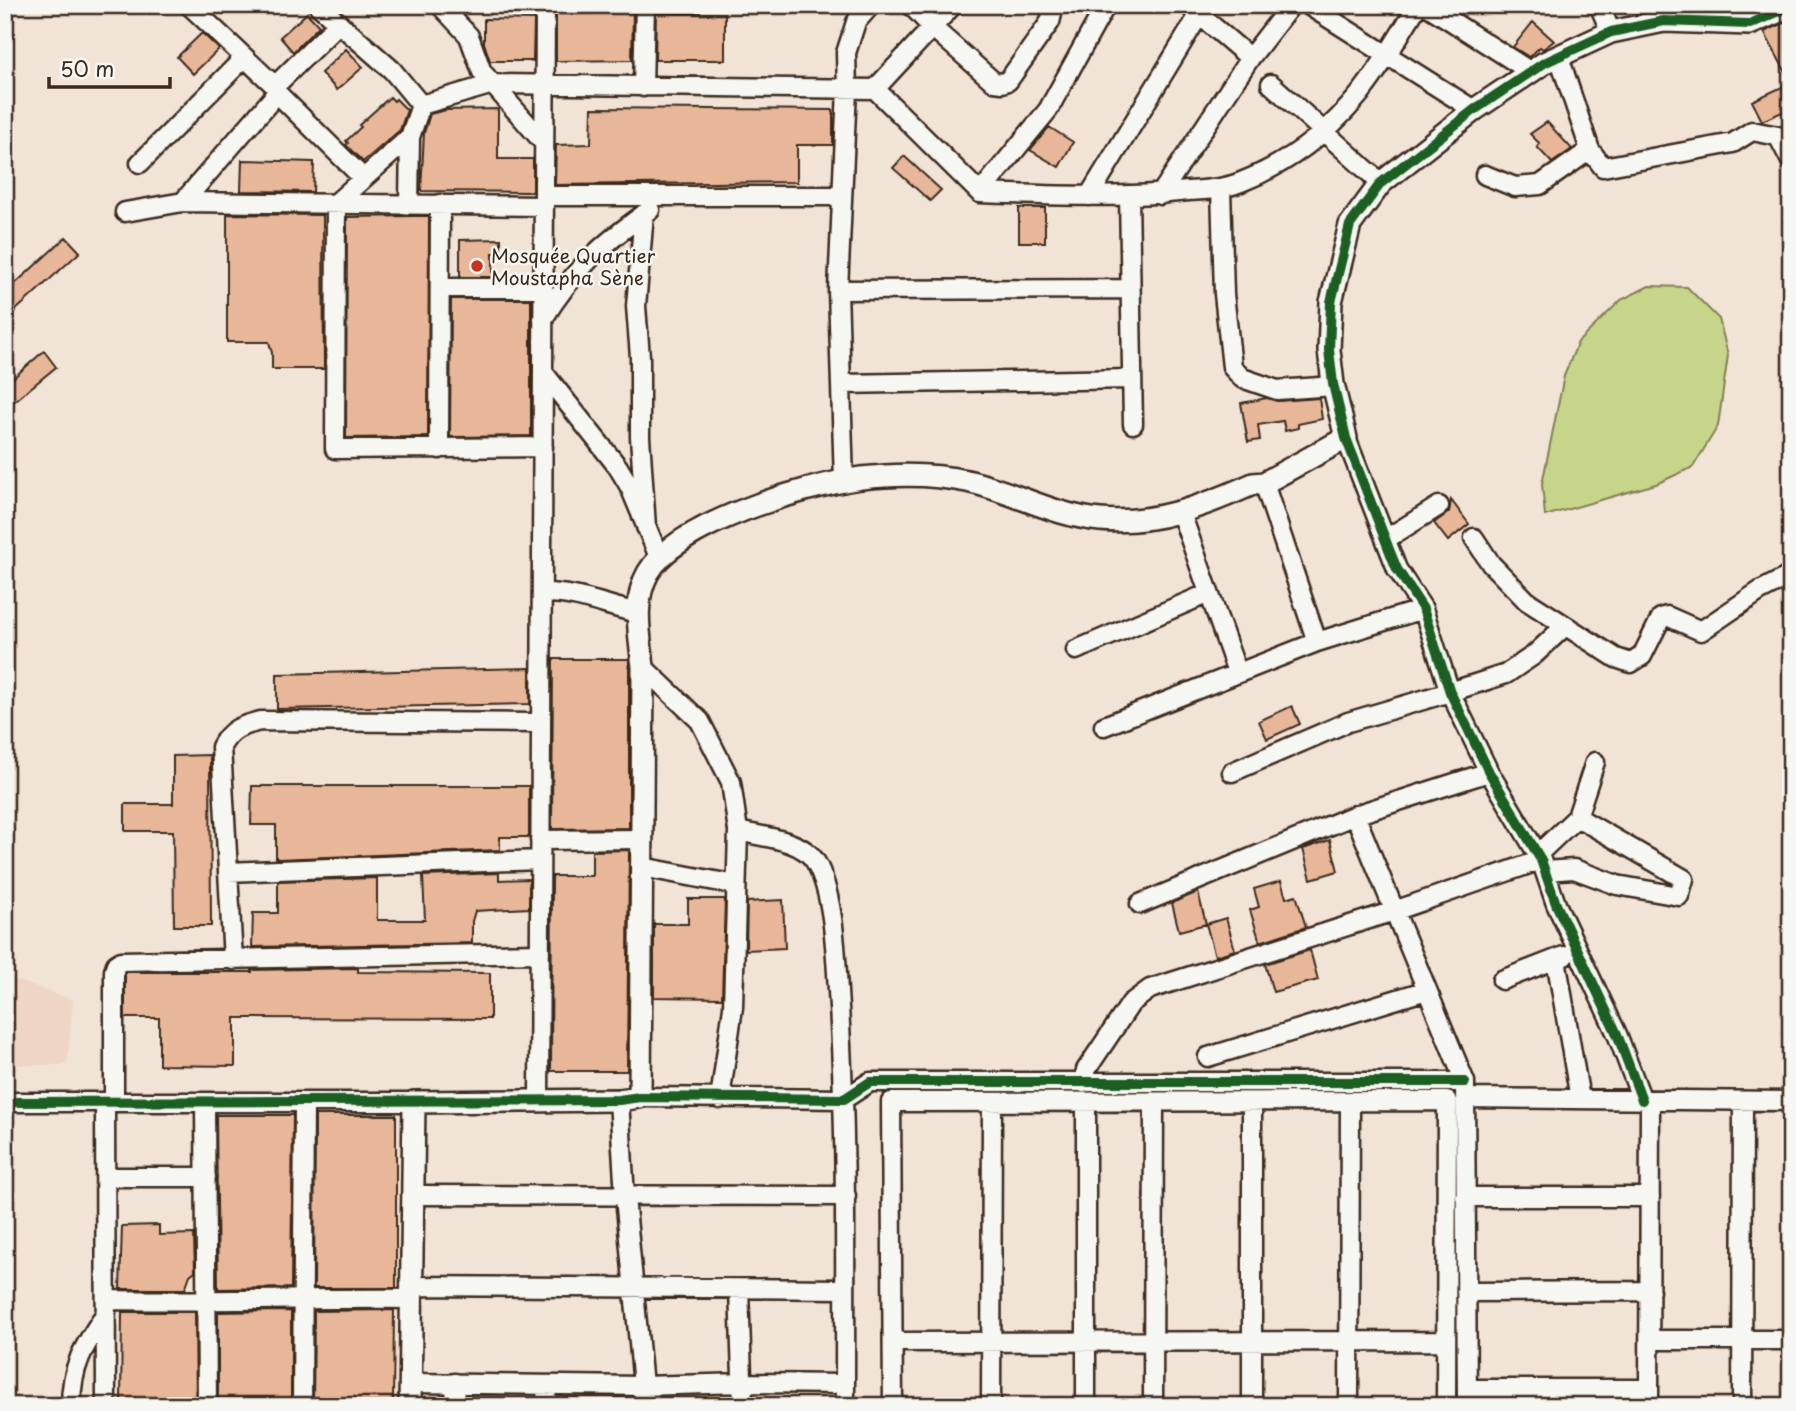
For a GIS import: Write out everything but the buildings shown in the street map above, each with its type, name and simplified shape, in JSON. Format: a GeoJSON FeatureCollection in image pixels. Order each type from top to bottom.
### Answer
{"type":"FeatureCollection","features":[{"type":"Feature","properties":{"kind":"street"},"geometry":{"type":"LineString","coordinates":[[189,5],[363,178]]}},
{"type":"Feature","properties":{"kind":"street"},"geometry":{"type":"LineString","coordinates":[[318,5],[392,70],[421,105]]}},
{"type":"Feature","properties":{"kind":"street"},"geometry":{"type":"LineString","coordinates":[[440,5],[469,36],[482,72],[544,142]]}},
{"type":"Feature","properties":{"kind":"street"},"geometry":{"type":"LineString","coordinates":[[539,1100],[545,5]]}},
{"type":"Feature","properties":{"kind":"street"},"geometry":{"type":"LineString","coordinates":[[643,87],[645,5]]}},
{"type":"Feature","properties":{"kind":"street"},"geometry":{"type":"LineString","coordinates":[[844,482],[838,290],[847,89],[846,53],[856,22],[871,5]]}},
{"type":"Feature","properties":{"kind":"street"},"geometry":{"type":"LineString","coordinates":[[911,5],[993,82],[1002,83],[1008,81],[1050,22],[1052,14],[1047,5]]}},
{"type":"Feature","properties":{"kind":"street"},"geometry":{"type":"LineString","coordinates":[[876,89],[953,5]]}},
{"type":"Feature","properties":{"kind":"street"},"geometry":{"type":"LineString","coordinates":[[980,194],[1048,110],[1106,5]]}},
{"type":"Feature","properties":{"kind":"street"},"geometry":{"type":"LineString","coordinates":[[1160,195],[1250,58],[1291,5]]}},
{"type":"Feature","properties":{"kind":"street"},"geometry":{"type":"LineString","coordinates":[[1308,5],[1474,110]]}},
{"type":"Feature","properties":{"kind":"street"},"geometry":{"type":"LineString","coordinates":[[421,105],[493,85],[876,89],[980,194],[1160,195],[1221,188],[1240,182],[1295,154],[1324,132],[1360,94],[1418,5]]}},
{"type":"Feature","properties":{"kind":"street"},"geometry":{"type":"LineString","coordinates":[[1426,5],[1531,72]]}},
{"type":"Feature","properties":{"kind":"street"},"geometry":{"type":"LineString","coordinates":[[1600,5],[1611,32]]}},
{"type":"Feature","properties":{"kind":"street"},"geometry":{"type":"LineString","coordinates":[[1355,815],[1465,1090],[1467,1397],[1649,1397],[1650,1197],[1646,1100],[1556,904],[1542,862],[1489,772],[1450,692],[1423,609],[1397,569],[1346,438],[1329,350],[1331,302],[1350,225],[1381,183],[1474,110],[1531,72],[1611,32],[1661,13],[1750,24],[1791,6]]}},
{"type":"Feature","properties":{"kind":"street"},"geometry":{"type":"LineString","coordinates":[[1089,196],[1193,10],[1250,58]]}},
{"type":"Feature","properties":{"kind":"street"},"geometry":{"type":"LineString","coordinates":[[183,202],[272,99],[275,89],[339,23]]}},
{"type":"Feature","properties":{"kind":"street"},"geometry":{"type":"LineString","coordinates":[[1559,57],[1590,150],[1603,167],[1733,143],[1752,131],[1777,136],[1791,161]]}},
{"type":"Feature","properties":{"kind":"street"},"geometry":{"type":"LineString","coordinates":[[140,163],[244,58]]}},
{"type":"Feature","properties":{"kind":"street"},"geometry":{"type":"LineString","coordinates":[[1271,84],[1381,183]]}},
{"type":"Feature","properties":{"kind":"street"},"geometry":{"type":"LineString","coordinates":[[409,204],[410,137],[421,105]]}},
{"type":"Feature","properties":{"kind":"street"},"geometry":{"type":"LineString","coordinates":[[410,137],[336,203],[335,449],[542,447]]}},
{"type":"Feature","properties":{"kind":"street"},"geometry":{"type":"LineString","coordinates":[[1485,175],[1516,187],[1540,185],[1590,150]]}},
{"type":"Feature","properties":{"kind":"street"},"geometry":{"type":"LineString","coordinates":[[1221,188],[1224,294],[1232,367],[1242,378],[1277,390],[1334,386]]}},
{"type":"Feature","properties":{"kind":"street"},"geometry":{"type":"LineString","coordinates":[[1129,195],[1133,424]]}},
{"type":"Feature","properties":{"kind":"street"},"geometry":{"type":"LineString","coordinates":[[125,212],[183,202],[440,204],[670,196],[841,196]]}},
{"type":"Feature","properties":{"kind":"street"},"geometry":{"type":"LineString","coordinates":[[543,319],[561,289],[595,252],[670,196]]}},
{"type":"Feature","properties":{"kind":"street"},"geometry":{"type":"LineString","coordinates":[[439,449],[440,204]]}},
{"type":"Feature","properties":{"kind":"street"},"geometry":{"type":"LineString","coordinates":[[644,214],[636,306],[646,527]]}},
{"type":"Feature","properties":{"kind":"street"},"geometry":{"type":"LineString","coordinates":[[440,288],[543,288]]}},
{"type":"Feature","properties":{"kind":"street"},"geometry":{"type":"LineString","coordinates":[[838,290],[1130,289]]}},
{"type":"Feature","properties":{"kind":"street"},"geometry":{"type":"LineString","coordinates":[[543,372],[630,486],[659,557]]}},
{"type":"Feature","properties":{"kind":"street"},"geometry":{"type":"LineString","coordinates":[[841,384],[1132,379]]}},
{"type":"Feature","properties":{"kind":"street"},"geometry":{"type":"LineString","coordinates":[[645,1406],[625,1197],[642,867],[643,667],[638,613],[641,590],[659,557],[679,541],[727,517],[787,495],[844,482],[892,477],[967,481],[1076,517],[1132,520],[1181,513],[1253,484],[1264,483],[1346,438]]}},
{"type":"Feature","properties":{"kind":"street"},"geometry":{"type":"LineString","coordinates":[[1264,483],[1317,642]]}},
{"type":"Feature","properties":{"kind":"street"},"geometry":{"type":"LineString","coordinates":[[1386,540],[1439,506]]}},
{"type":"Feature","properties":{"kind":"street"},"geometry":{"type":"LineString","coordinates":[[1181,513],[1237,673]]}},
{"type":"Feature","properties":{"kind":"street"},"geometry":{"type":"LineString","coordinates":[[1474,538],[1492,564],[1527,601],[1616,658],[1631,663],[1642,656],[1661,618],[1667,616],[1701,631],[1760,591],[1791,575]]}},
{"type":"Feature","properties":{"kind":"street"},"geometry":{"type":"LineString","coordinates":[[542,593],[566,594],[638,613]]}},
{"type":"Feature","properties":{"kind":"street"},"geometry":{"type":"LineString","coordinates":[[1076,650],[1209,593]]}},
{"type":"Feature","properties":{"kind":"street"},"geometry":{"type":"LineString","coordinates":[[1104,726],[1317,642],[1423,609]]}},
{"type":"Feature","properties":{"kind":"street"},"geometry":{"type":"LineString","coordinates":[[1232,772],[1348,722],[1506,674],[1534,655],[1565,626]]}},
{"type":"Feature","properties":{"kind":"street"},"geometry":{"type":"LineString","coordinates":[[643,667],[700,721],[731,782],[738,831],[733,1007],[720,1098]]}},
{"type":"Feature","properties":{"kind":"street"},"geometry":{"type":"LineString","coordinates":[[233,960],[221,747],[228,734],[236,728],[260,721],[541,723]]}},
{"type":"Feature","properties":{"kind":"street"},"geometry":{"type":"LineString","coordinates":[[1542,862],[1577,817],[1595,762]]}},
{"type":"Feature","properties":{"kind":"street"},"geometry":{"type":"LineString","coordinates":[[1140,904],[1355,815],[1489,772]]}},
{"type":"Feature","properties":{"kind":"street"},"geometry":{"type":"LineString","coordinates":[[1084,1083],[1086,1070],[1131,1003],[1150,989],[1542,862],[1574,869],[1617,885],[1679,896],[1684,878],[1577,817]]}},
{"type":"Feature","properties":{"kind":"street"},"geometry":{"type":"LineString","coordinates":[[738,831],[803,848],[814,861],[826,887],[836,965],[844,1098],[845,1406]]}},
{"type":"Feature","properties":{"kind":"street"},"geometry":{"type":"LineString","coordinates":[[540,840],[642,839]]}},
{"type":"Feature","properties":{"kind":"street"},"geometry":{"type":"LineString","coordinates":[[228,872],[540,860]]}},
{"type":"Feature","properties":{"kind":"street"},"geometry":{"type":"LineString","coordinates":[[642,867],[736,885]]}},
{"type":"Feature","properties":{"kind":"street"},"geometry":{"type":"LineString","coordinates":[[1502,980],[1577,951]]}},
{"type":"Feature","properties":{"kind":"street"},"geometry":{"type":"LineString","coordinates":[[106,1406],[106,1177],[116,964],[121,961],[540,953]]}},
{"type":"Feature","properties":{"kind":"street"},"geometry":{"type":"LineString","coordinates":[[1556,959],[1580,1099]]}},
{"type":"Feature","properties":{"kind":"street"},"geometry":{"type":"LineString","coordinates":[[1208,1057],[1427,990]]}},
{"type":"Feature","properties":{"kind":"street"},"geometry":{"type":"LineString","coordinates":[[5,1102],[844,1098],[870,1082],[1465,1090],[1580,1099],[1791,1101]]}},
{"type":"Feature","properties":{"kind":"street"},"geometry":{"type":"LineString","coordinates":[[410,1406],[414,1101]]}},
{"type":"Feature","properties":{"kind":"street"},"geometry":{"type":"LineString","coordinates":[[1349,1406],[1350,1101]]}},
{"type":"Feature","properties":{"kind":"street"},"geometry":{"type":"LineString","coordinates":[[893,1406],[891,1102],[1447,1101],[1446,1406]]}},
{"type":"Feature","properties":{"kind":"street"},"geometry":{"type":"LineString","coordinates":[[1742,1406],[1743,1101]]}},
{"type":"Feature","properties":{"kind":"street"},"geometry":{"type":"LineString","coordinates":[[302,1406],[304,1102]]}},
{"type":"Feature","properties":{"kind":"street"},"geometry":{"type":"LineString","coordinates":[[991,1406],[992,1102]]}},
{"type":"Feature","properties":{"kind":"street"},"geometry":{"type":"LineString","coordinates":[[1086,1102],[1086,1406]]}},
{"type":"Feature","properties":{"kind":"street"},"geometry":{"type":"LineString","coordinates":[[1153,1406],[1154,1102]]}},
{"type":"Feature","properties":{"kind":"street"},"geometry":{"type":"LineString","coordinates":[[1252,1102],[1252,1406]]}},
{"type":"Feature","properties":{"kind":"street"},"geometry":{"type":"LineString","coordinates":[[205,1103],[207,1406]]}},
{"type":"Feature","properties":{"kind":"street"},"geometry":{"type":"LineString","coordinates":[[106,1177],[206,1177]]}},
{"type":"Feature","properties":{"kind":"street"},"geometry":{"type":"LineString","coordinates":[[413,1195],[846,1196]]}},
{"type":"Feature","properties":{"kind":"street"},"geometry":{"type":"LineString","coordinates":[[1465,1197],[1650,1197]]}},
{"type":"Feature","properties":{"kind":"street"},"geometry":{"type":"LineString","coordinates":[[106,1306],[412,1293],[634,1288],[845,1290]]}},
{"type":"Feature","properties":{"kind":"street"},"geometry":{"type":"LineString","coordinates":[[739,1289],[743,1406]]}},
{"type":"Feature","properties":{"kind":"street"},"geometry":{"type":"LineString","coordinates":[[1466,1292],[1650,1291]]}},
{"type":"Feature","properties":{"kind":"street"},"geometry":{"type":"LineString","coordinates":[[71,1406],[71,1381],[82,1349],[106,1306]]}},
{"type":"Feature","properties":{"kind":"street"},"geometry":{"type":"LineString","coordinates":[[1650,1340],[1791,1340]]}},
{"type":"Feature","properties":{"kind":"street"},"geometry":{"type":"LineString","coordinates":[[893,1342],[1447,1341]]}},
{"type":"Feature","properties":{"kind":"street"},"geometry":{"type":"LineString","coordinates":[[411,1383],[547,1386],[742,1382],[845,1384]]}},
{"type":"Feature","properties":{"kind":"street"},"geometry":{"type":"LineString","coordinates":[[455,1384],[456,1406]]}},
{"type":"Feature","properties":{"kind":"street"},"geometry":{"type":"LineString","coordinates":[[547,1386],[547,1406]]}},
{"type":"Feature","properties":{"kind":"shaded area"},"geometry":{"type":"Polygon","coordinates":[[[5,976],[73,1000],[67,1065],[5,1065],[5,976]]]}},
{"type":"Feature","properties":{"kind":"green space"},"geometry":{"type":"Polygon","coordinates":[[[1649,286],[1687,287],[1719,319],[1728,355],[1718,426],[1693,467],[1656,484],[1545,516],[1542,484],[1564,376],[1578,342],[1621,300],[1649,286]]]}},
{"type":"Feature","properties":{"kind":"cycle path"},"geometry":{"type":"LineString","coordinates":[[1642,1100],[1617,1034],[1556,904],[1541,860],[1489,772],[1450,692],[1423,609],[1392,557],[1346,438],[1333,384],[1329,350],[1331,302],[1350,225],[1381,183],[1474,110],[1544,63],[1611,32],[1664,21],[1750,24],[1791,6]]}},
{"type":"Feature","properties":{"kind":"cycle path"},"geometry":{"type":"LineString","coordinates":[[5,1102],[619,1100],[640,1097],[844,1099],[870,1082],[1465,1082]]}},
{"type":"Feature","properties":{"kind":"place","name":"Mosquée Quartier Moustapha Sène"},"geometry":{"type":"Point","coordinates":[477,266]}}]}
